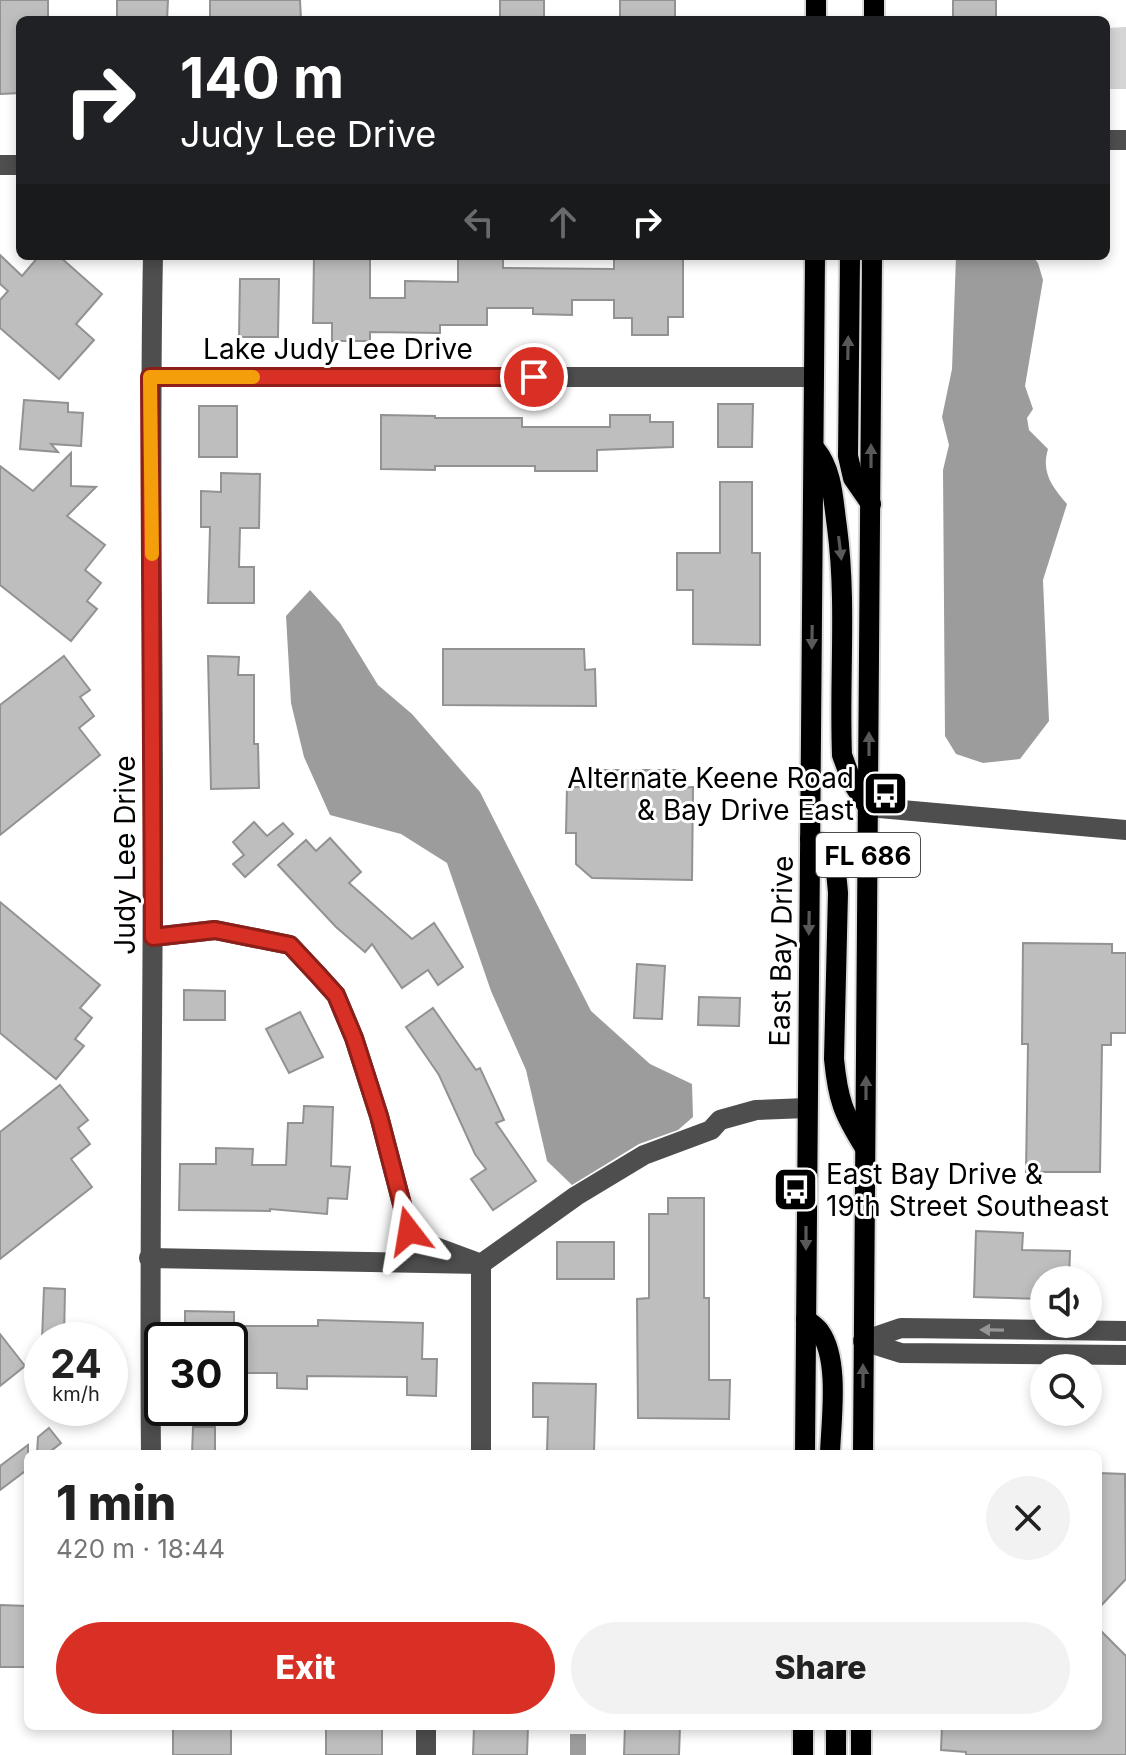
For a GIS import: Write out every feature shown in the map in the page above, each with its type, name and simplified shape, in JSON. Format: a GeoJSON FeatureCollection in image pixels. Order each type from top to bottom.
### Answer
{"type":"FeatureCollection","features":[{"type":"Feature","properties":{"kind":"main road","name":"East Bay Drive"},"geometry":{"type":"LineString","coordinates":[[805,1450],[815,260]]}},
{"type":"Feature","properties":{"kind":"main road"},"geometry":{"type":"LineString","coordinates":[[850,260],[848,456],[853,478],[871,504]]}},
{"type":"Feature","properties":{"kind":"main road","name":"FL 686"},"geometry":{"type":"LineString","coordinates":[[863,1450],[872,260]]}},
{"type":"Feature","properties":{"kind":"main road"},"geometry":{"type":"LineString","coordinates":[[813,447],[824,460],[830,480],[840,548],[842,755],[852,782],[868,807]]}},
{"type":"Feature","properties":{"kind":"main road"},"geometry":{"type":"LineString","coordinates":[[810,839],[827,846],[836,871],[836,1079],[841,1107],[865,1148]]}},
{"type":"Feature","properties":{"kind":"main road"},"geometry":{"type":"LineString","coordinates":[[806,1319],[820,1331],[832,1369],[830,1450]]}},
{"type":"Feature","properties":{"kind":"main road"},"geometry":{"type":"LineString","coordinates":[[803,1730],[803,1755]]}},
{"type":"Feature","properties":{"kind":"main road"},"geometry":{"type":"LineString","coordinates":[[836,1730],[836,1755]]}},
{"type":"Feature","properties":{"kind":"main road"},"geometry":{"type":"LineString","coordinates":[[861,1730],[861,1755]]}},
{"type":"Feature","properties":{"kind":"street","name":"Judy Lee Drive"},"geometry":{"type":"LineString","coordinates":[[151,1450],[149,1258],[153,937],[150,377],[153,260]]}},
{"type":"Feature","properties":{"kind":"street","name":"Lake Judy Lee Drive"},"geometry":{"type":"LineString","coordinates":[[150,377],[814,377]]}},
{"type":"Feature","properties":{"kind":"street"},"geometry":{"type":"LineString","coordinates":[[868,807],[1126,830]]}},
{"type":"Feature","properties":{"kind":"street"},"geometry":{"type":"LineString","coordinates":[[153,937],[215,930],[290,945],[336,995],[354,1038],[379,1116],[409,1231],[427,1244],[481,1264]]}},
{"type":"Feature","properties":{"kind":"street"},"geometry":{"type":"LineString","coordinates":[[149,1258],[481,1264],[576,1196],[644,1155],[711,1130],[720,1120],[756,1110],[807,1108]]}},
{"type":"Feature","properties":{"kind":"street"},"geometry":{"type":"LineString","coordinates":[[481,1264],[481,1450]]}},
{"type":"Feature","properties":{"kind":"street"},"geometry":{"type":"LineString","coordinates":[[863,1341],[901,1328],[1126,1331]]}},
{"type":"Feature","properties":{"kind":"street"},"geometry":{"type":"LineString","coordinates":[[863,1341],[901,1353],[1126,1355]]}},
{"type":"Feature","properties":{"kind":"street"},"geometry":{"type":"LineString","coordinates":[[426,1730],[426,1755]]}},
{"type":"Feature","properties":{"kind":"shaded area"},"geometry":{"type":"Polygon","coordinates":[[[1126,27],[1126,89],[1110,89],[1110,28],[1126,27]]]}},
{"type":"Feature","properties":{"kind":"shaded area"},"geometry":{"type":"Polygon","coordinates":[[[956,260],[1035,260],[1043,280],[1025,386],[1033,409],[1027,418],[1029,430],[1048,449],[1047,472],[1067,504],[1043,580],[1049,721],[1020,759],[983,763],[956,754],[945,736],[943,470],[949,445],[942,417],[952,369],[956,260]]]}},
{"type":"Feature","properties":{"kind":"shaded area"},"geometry":{"type":"Polygon","coordinates":[[[310,590],[340,623],[378,685],[412,714],[480,792],[591,1011],[650,1064],[692,1084],[693,1117],[678,1130],[639,1144],[572,1185],[547,1161],[526,1070],[491,991],[447,863],[401,834],[330,815],[304,757],[291,703],[286,616],[310,590]]]}},
{"type":"Feature","properties":{"kind":"shaded area"},"geometry":{"type":"Polygon","coordinates":[[[570,1734],[586,1734],[586,1755],[570,1755],[570,1734]]]}},
{"type":"Feature","properties":{"kind":"building"},"geometry":{"type":"Polygon","coordinates":[[[0,0],[48,0],[48,16],[16,16],[16,93],[0,94],[0,0]]]}},
{"type":"Feature","properties":{"kind":"building"},"geometry":{"type":"Polygon","coordinates":[[[117,0],[168,0],[167,16],[117,16],[117,0]]]}},
{"type":"Feature","properties":{"kind":"building"},"geometry":{"type":"Polygon","coordinates":[[[210,0],[300,0],[301,16],[210,16],[210,0]]]}},
{"type":"Feature","properties":{"kind":"building"},"geometry":{"type":"Polygon","coordinates":[[[500,0],[544,0],[544,16],[500,16],[500,0]]]}},
{"type":"Feature","properties":{"kind":"building"},"geometry":{"type":"Polygon","coordinates":[[[620,0],[675,0],[675,16],[620,16],[620,0]]]}},
{"type":"Feature","properties":{"kind":"building"},"geometry":{"type":"Polygon","coordinates":[[[953,0],[996,0],[996,16],[953,16],[953,0]]]}},
{"type":"Feature","properties":{"kind":"building"},"geometry":{"type":"Polygon","coordinates":[[[0,255],[22,276],[36,260],[64,260],[102,294],[76,324],[94,340],[59,379],[0,328],[0,300],[8,291],[0,284],[0,255]]]}},
{"type":"Feature","properties":{"kind":"building"},"geometry":{"type":"Polygon","coordinates":[[[314,260],[370,260],[370,298],[405,298],[405,281],[458,282],[458,260],[503,260],[503,268],[614,269],[614,260],[683,260],[683,317],[668,317],[668,335],[632,335],[632,318],[614,318],[614,300],[572,300],[572,315],[533,314],[533,308],[487,308],[487,325],[440,325],[440,333],[370,332],[370,341],[332,341],[332,323],[313,323],[314,260]]]}},
{"type":"Feature","properties":{"kind":"building"},"geometry":{"type":"Polygon","coordinates":[[[240,279],[279,279],[278,337],[239,337],[240,279]]]}},
{"type":"Feature","properties":{"kind":"building"},"geometry":{"type":"Polygon","coordinates":[[[24,400],[68,403],[68,412],[83,413],[81,446],[51,444],[58,452],[20,449],[24,400]]]}},
{"type":"Feature","properties":{"kind":"building"},"geometry":{"type":"Polygon","coordinates":[[[718,404],[753,404],[752,447],[718,447],[718,404]]]}},
{"type":"Feature","properties":{"kind":"building"},"geometry":{"type":"Polygon","coordinates":[[[199,406],[237,406],[237,457],[199,457],[199,406]]]}},
{"type":"Feature","properties":{"kind":"building"},"geometry":{"type":"Polygon","coordinates":[[[381,415],[522,418],[522,427],[610,427],[610,415],[650,415],[650,422],[673,422],[673,447],[597,450],[597,471],[535,471],[535,466],[381,469],[381,415]]]}},
{"type":"Feature","properties":{"kind":"building"},"geometry":{"type":"Polygon","coordinates":[[[71,453],[71,486],[96,487],[67,516],[105,545],[85,570],[101,583],[87,601],[97,609],[71,641],[0,585],[0,466],[33,491],[71,453]]]}},
{"type":"Feature","properties":{"kind":"building"},"geometry":{"type":"Polygon","coordinates":[[[221,473],[260,474],[259,528],[240,528],[239,567],[254,567],[254,603],[208,603],[210,527],[201,527],[201,491],[221,492],[221,473]]]}},
{"type":"Feature","properties":{"kind":"building"},"geometry":{"type":"Polygon","coordinates":[[[720,482],[752,482],[752,553],[760,553],[760,645],[693,644],[693,590],[677,590],[677,553],[720,553],[720,482]]]}},
{"type":"Feature","properties":{"kind":"building"},"geometry":{"type":"Polygon","coordinates":[[[443,649],[584,649],[585,670],[595,669],[596,706],[443,705],[443,649]]]}},
{"type":"Feature","properties":{"kind":"building"},"geometry":{"type":"Polygon","coordinates":[[[64,656],[90,690],[80,697],[94,716],[79,728],[100,755],[0,835],[0,705],[64,656]]]}},
{"type":"Feature","properties":{"kind":"building"},"geometry":{"type":"Polygon","coordinates":[[[208,656],[239,657],[238,675],[254,675],[254,744],[258,744],[259,788],[211,789],[208,656]]]}},
{"type":"Feature","properties":{"kind":"building"},"geometry":{"type":"Polygon","coordinates":[[[601,770],[676,770],[676,788],[693,787],[692,880],[592,878],[576,864],[576,833],[566,833],[567,787],[602,787],[601,770]]]}},
{"type":"Feature","properties":{"kind":"building"},"geometry":{"type":"Polygon","coordinates":[[[254,822],[267,836],[283,823],[293,834],[245,877],[233,864],[244,855],[233,842],[254,822]]]}},
{"type":"Feature","properties":{"kind":"building"},"geometry":{"type":"Polygon","coordinates":[[[330,838],[361,872],[349,883],[412,939],[434,923],[463,967],[438,985],[428,970],[402,988],[372,944],[365,952],[336,927],[278,865],[306,840],[316,851],[330,838]]]}},
{"type":"Feature","properties":{"kind":"building"},"geometry":{"type":"Polygon","coordinates":[[[0,902],[100,985],[80,1008],[92,1018],[75,1039],[84,1046],[56,1079],[0,1033],[0,902]]]}},
{"type":"Feature","properties":{"kind":"building"},"geometry":{"type":"Polygon","coordinates":[[[1023,943],[1112,944],[1112,953],[1126,953],[1126,1033],[1111,1033],[1111,1045],[1102,1045],[1100,1172],[1026,1172],[1028,1044],[1022,1044],[1023,943]]]}},
{"type":"Feature","properties":{"kind":"building"},"geometry":{"type":"Polygon","coordinates":[[[637,964],[665,966],[662,1019],[634,1018],[637,964]]]}},
{"type":"Feature","properties":{"kind":"building"},"geometry":{"type":"Polygon","coordinates":[[[184,990],[225,991],[225,1020],[184,1020],[184,990]]]}},
{"type":"Feature","properties":{"kind":"building"},"geometry":{"type":"Polygon","coordinates":[[[699,997],[740,998],[739,1026],[698,1025],[699,997]]]}},
{"type":"Feature","properties":{"kind":"building"},"geometry":{"type":"Polygon","coordinates":[[[433,1008],[476,1070],[480,1068],[504,1120],[496,1123],[536,1181],[493,1210],[471,1179],[486,1169],[475,1154],[439,1075],[406,1027],[433,1008]]]}},
{"type":"Feature","properties":{"kind":"building"},"geometry":{"type":"Polygon","coordinates":[[[300,1012],[323,1057],[289,1073],[266,1029],[300,1012]]]}},
{"type":"Feature","properties":{"kind":"building"},"geometry":{"type":"Polygon","coordinates":[[[60,1085],[88,1120],[78,1128],[90,1144],[71,1159],[92,1187],[0,1259],[0,1132],[60,1085]]]}},
{"type":"Feature","properties":{"kind":"building"},"geometry":{"type":"Polygon","coordinates":[[[304,1106],[333,1107],[331,1166],[350,1167],[347,1199],[328,1198],[327,1214],[270,1209],[179,1210],[180,1164],[216,1164],[216,1148],[253,1149],[252,1165],[286,1165],[288,1123],[303,1123],[304,1106]]]}},
{"type":"Feature","properties":{"kind":"building"},"geometry":{"type":"Polygon","coordinates":[[[668,1198],[704,1198],[704,1298],[709,1298],[709,1380],[730,1380],[729,1419],[638,1418],[637,1299],[649,1298],[649,1214],[668,1214],[668,1198]]]}},
{"type":"Feature","properties":{"kind":"building"},"geometry":{"type":"Polygon","coordinates":[[[976,1231],[1023,1233],[1022,1250],[1070,1251],[1069,1266],[1030,1266],[1030,1299],[974,1297],[976,1231]]]}},
{"type":"Feature","properties":{"kind":"building"},"geometry":{"type":"Polygon","coordinates":[[[557,1242],[614,1242],[614,1279],[557,1279],[557,1242]]]}},
{"type":"Feature","properties":{"kind":"building"},"geometry":{"type":"Polygon","coordinates":[[[44,1288],[65,1289],[64,1322],[43,1322],[44,1288]]]}},
{"type":"Feature","properties":{"kind":"building"},"geometry":{"type":"Polygon","coordinates":[[[185,1311],[234,1312],[234,1322],[185,1322],[185,1311]]]}},
{"type":"Feature","properties":{"kind":"building"},"geometry":{"type":"Polygon","coordinates":[[[318,1320],[423,1323],[422,1359],[437,1359],[436,1396],[407,1395],[407,1377],[307,1376],[307,1389],[277,1388],[277,1373],[248,1373],[248,1326],[318,1326],[318,1320]]]}},
{"type":"Feature","properties":{"kind":"building"},"geometry":{"type":"Polygon","coordinates":[[[0,1334],[24,1367],[0,1386],[0,1334]]]}},
{"type":"Feature","properties":{"kind":"building"},"geometry":{"type":"Polygon","coordinates":[[[533,1383],[596,1384],[594,1450],[547,1450],[548,1417],[533,1417],[533,1383]]]}},
{"type":"Feature","properties":{"kind":"building"},"geometry":{"type":"Polygon","coordinates":[[[193,1427],[215,1427],[215,1450],[192,1450],[193,1427]]]}},
{"type":"Feature","properties":{"kind":"building"},"geometry":{"type":"Polygon","coordinates":[[[49,1428],[61,1443],[52,1450],[37,1450],[38,1437],[49,1428]]]}},
{"type":"Feature","properties":{"kind":"building"},"geometry":{"type":"Polygon","coordinates":[[[28,1445],[28,1450],[24,1450],[24,1472],[0,1490],[0,1466],[28,1445]]]}},
{"type":"Feature","properties":{"kind":"building"},"geometry":{"type":"Polygon","coordinates":[[[1102,1473],[1125,1474],[1126,1579],[1102,1605],[1102,1473]]]}},
{"type":"Feature","properties":{"kind":"building"},"geometry":{"type":"Polygon","coordinates":[[[0,1605],[24,1606],[24,1667],[0,1667],[0,1605]]]}},
{"type":"Feature","properties":{"kind":"building"},"geometry":{"type":"Polygon","coordinates":[[[1102,1632],[1126,1656],[1126,1755],[966,1755],[966,1752],[941,1750],[942,1730],[1102,1730],[1102,1632]]]}},
{"type":"Feature","properties":{"kind":"building"},"geometry":{"type":"Polygon","coordinates":[[[173,1730],[231,1730],[231,1755],[173,1755],[173,1730]]]}},
{"type":"Feature","properties":{"kind":"building"},"geometry":{"type":"Polygon","coordinates":[[[326,1730],[382,1730],[382,1755],[326,1755],[326,1730]]]}},
{"type":"Feature","properties":{"kind":"building"},"geometry":{"type":"Polygon","coordinates":[[[474,1730],[528,1730],[527,1755],[473,1755],[474,1730]]]}},
{"type":"Feature","properties":{"kind":"building"},"geometry":{"type":"Polygon","coordinates":[[[625,1730],[680,1730],[679,1755],[624,1755],[625,1730]]]}},
{"type":"Feature","properties":{"kind":"slow traffic"},"geometry":{"type":"LineString","coordinates":[[152,554],[150,377],[253,377]]}},
{"type":"Feature","properties":{"kind":"place","name":"Alternate Keene Road & Bay Drive East"},"geometry":{"type":"Point","coordinates":[885,794]}},
{"type":"Feature","properties":{"kind":"place","name":"East Bay Drive & 19th Street Southeast"},"geometry":{"type":"Point","coordinates":[795,1190]}},
{"type":"Feature","properties":{"kind":"route"},"geometry":{"type":"LineString","coordinates":[[409,1231],[379,1116],[354,1038],[336,995],[290,945],[215,930],[153,937],[150,377],[534,377]]}}]}
